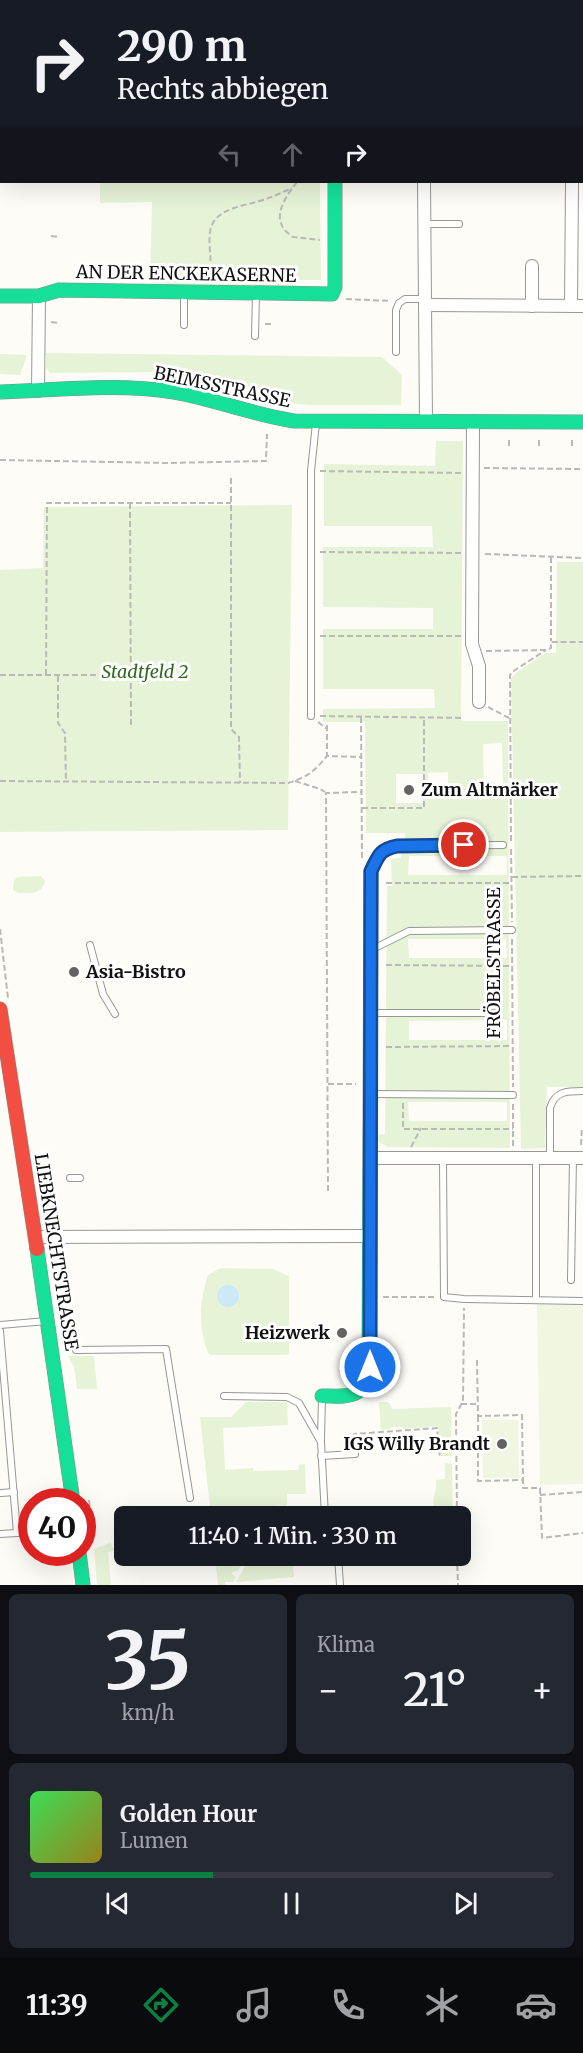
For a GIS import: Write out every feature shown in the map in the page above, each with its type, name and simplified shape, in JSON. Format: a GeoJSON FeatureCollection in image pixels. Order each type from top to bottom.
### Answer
{"type":"FeatureCollection","features":[{"type":"Feature","properties":{"kind":"street"},"geometry":{"type":"LineString","coordinates":[[334,293],[335,183]]}},
{"type":"Feature","properties":{"kind":"street"},"geometry":{"type":"LineString","coordinates":[[424,183],[426,422]]}},
{"type":"Feature","properties":{"kind":"street"},"geometry":{"type":"LineString","coordinates":[[426,302],[577,306],[572,183]]}},
{"type":"Feature","properties":{"kind":"street"},"geometry":{"type":"LineString","coordinates":[[532,266],[532,306]]}},
{"type":"Feature","properties":{"kind":"street","name":"AN DER ENCKEKASERNE"},"geometry":{"type":"LineString","coordinates":[[0,296],[39,296],[59,290],[334,293]]}},
{"type":"Feature","properties":{"kind":"street"},"geometry":{"type":"LineString","coordinates":[[38,391],[39,296]]}},
{"type":"Feature","properties":{"kind":"street","name":"BEIMSSTRASSE"},"geometry":{"type":"LineString","coordinates":[[0,392],[117,388],[155,390],[183,394],[274,418],[316,421],[583,422]]}},
{"type":"Feature","properties":{"kind":"street"},"geometry":{"type":"LineString","coordinates":[[472,422],[468,470],[472,554],[472,644],[479,666],[479,702]]}},
{"type":"Feature","properties":{"kind":"street"},"geometry":{"type":"LineString","coordinates":[[322,1396],[351,1396],[360,1392],[366,1385],[370,1367],[371,877]]}},
{"type":"Feature","properties":{"kind":"street","name":"LIEBKNECHTSTRASSE"},"geometry":{"type":"LineString","coordinates":[[0,1009],[1,1029],[36,1238],[72,1488]]}},
{"type":"Feature","properties":{"kind":"street"},"geometry":{"type":"LineString","coordinates":[[370,1158],[578,1158]]}},
{"type":"Feature","properties":{"kind":"street"},"geometry":{"type":"LineString","coordinates":[[36,1238],[370,1236]]}},
{"type":"Feature","properties":{"kind":"street"},"geometry":{"type":"LineString","coordinates":[[81,1566],[83,1585]]}},
{"type":"Feature","properties":{"kind":"lane"},"geometry":{"type":"LineString","coordinates":[[425,224],[459,224]]}},
{"type":"Feature","properties":{"kind":"lane"},"geometry":{"type":"LineString","coordinates":[[184,292],[184,325]]}},
{"type":"Feature","properties":{"kind":"lane"},"geometry":{"type":"LineString","coordinates":[[255,336],[256,293]]}},
{"type":"Feature","properties":{"kind":"lane"},"geometry":{"type":"LineString","coordinates":[[396,351],[396,310],[399,303],[405,299],[426,302]]}},
{"type":"Feature","properties":{"kind":"lane"},"geometry":{"type":"LineString","coordinates":[[311,716],[312,471],[316,421]]}},
{"type":"Feature","properties":{"kind":"lane"},"geometry":{"type":"LineString","coordinates":[[371,877],[381,851],[397,846],[503,846]]}},
{"type":"Feature","properties":{"kind":"lane"},"geometry":{"type":"LineString","coordinates":[[370,950],[409,931],[512,930]]}},
{"type":"Feature","properties":{"kind":"lane"},"geometry":{"type":"LineString","coordinates":[[90,945],[103,994],[115,1014]]}},
{"type":"Feature","properties":{"kind":"lane"},"geometry":{"type":"LineString","coordinates":[[370,1013],[496,1013]]}},
{"type":"Feature","properties":{"kind":"lane"},"geometry":{"type":"LineString","coordinates":[[370,1089],[404,1094],[513,1095]]}},
{"type":"Feature","properties":{"kind":"lane"},"geometry":{"type":"LineString","coordinates":[[550,1158],[551,1102],[563,1092],[583,1091]]}},
{"type":"Feature","properties":{"kind":"lane"},"geometry":{"type":"LineString","coordinates":[[443,1158],[444,1297],[583,1301]]}},
{"type":"Feature","properties":{"kind":"lane"},"geometry":{"type":"LineString","coordinates":[[536,1158],[536,1300]]}},
{"type":"Feature","properties":{"kind":"lane"},"geometry":{"type":"LineString","coordinates":[[571,1280],[578,1158]]}},
{"type":"Feature","properties":{"kind":"lane"},"geometry":{"type":"LineString","coordinates":[[70,1178],[80,1178]]}},
{"type":"Feature","properties":{"kind":"lane"},"geometry":{"type":"LineString","coordinates":[[0,1325],[48,1321]]}},
{"type":"Feature","properties":{"kind":"lane"},"geometry":{"type":"LineString","coordinates":[[0,1330],[17,1533],[0,1534]]}},
{"type":"Feature","properties":{"kind":"lane"},"geometry":{"type":"LineString","coordinates":[[76,1350],[166,1349],[190,1498]]}},
{"type":"Feature","properties":{"kind":"lane"},"geometry":{"type":"LineString","coordinates":[[224,1396],[291,1398],[300,1405],[321,1442]]}},
{"type":"Feature","properties":{"kind":"lane"},"geometry":{"type":"LineString","coordinates":[[322,1396],[321,1456],[324,1506]]}},
{"type":"Feature","properties":{"kind":"lane"},"geometry":{"type":"LineString","coordinates":[[321,1456],[355,1454]]}},
{"type":"Feature","properties":{"kind":"lane"},"geometry":{"type":"LineString","coordinates":[[1,1493],[14,1492]]}},
{"type":"Feature","properties":{"kind":"lane"},"geometry":{"type":"LineString","coordinates":[[339,1566],[340,1585]]}},
{"type":"Feature","properties":{"kind":"path"},"geometry":{"type":"LineString","coordinates":[[296,183],[280,208],[280,217],[288,233],[301,240],[335,241]]}},
{"type":"Feature","properties":{"kind":"path"},"geometry":{"type":"LineString","coordinates":[[206,293],[212,260],[209,241],[212,224],[225,212],[267,199],[292,188]]}},
{"type":"Feature","properties":{"kind":"path"},"geometry":{"type":"LineString","coordinates":[[51,237],[60,237]]}},
{"type":"Feature","properties":{"kind":"path"},"geometry":{"type":"LineString","coordinates":[[334,293],[341,299],[399,303]]}},
{"type":"Feature","properties":{"kind":"path"},"geometry":{"type":"LineString","coordinates":[[0,460],[167,463],[266,461],[267,434]]}},
{"type":"Feature","properties":{"kind":"path"},"geometry":{"type":"LineString","coordinates":[[509,440],[509,446]]}},
{"type":"Feature","properties":{"kind":"path"},"geometry":{"type":"LineString","coordinates":[[539,440],[539,446]]}},
{"type":"Feature","properties":{"kind":"path"},"geometry":{"type":"LineString","coordinates":[[572,440],[572,446]]}},
{"type":"Feature","properties":{"kind":"path"},"geometry":{"type":"LineString","coordinates":[[320,471],[583,469]]}},
{"type":"Feature","properties":{"kind":"path"},"geometry":{"type":"LineString","coordinates":[[231,478],[231,729],[239,737],[240,783]]}},
{"type":"Feature","properties":{"kind":"path"},"geometry":{"type":"LineString","coordinates":[[130,502],[131,728]]}},
{"type":"Feature","properties":{"kind":"path"},"geometry":{"type":"LineString","coordinates":[[46,675],[47,503],[231,503]]}},
{"type":"Feature","properties":{"kind":"path"},"geometry":{"type":"LineString","coordinates":[[311,552],[583,558]]}},
{"type":"Feature","properties":{"kind":"path"},"geometry":{"type":"LineString","coordinates":[[474,651],[546,650],[550,648],[550,557]]}},
{"type":"Feature","properties":{"kind":"path"},"geometry":{"type":"LineString","coordinates":[[310,636],[464,636]]}},
{"type":"Feature","properties":{"kind":"path"},"geometry":{"type":"LineString","coordinates":[[551,642],[583,642]]}},
{"type":"Feature","properties":{"kind":"path","name":"FRÖBELSTRASSE"},"geometry":{"type":"LineString","coordinates":[[513,1150],[510,674],[546,650]]}},
{"type":"Feature","properties":{"kind":"path"},"geometry":{"type":"LineString","coordinates":[[0,675],[130,675]]}},
{"type":"Feature","properties":{"kind":"path"},"geometry":{"type":"LineString","coordinates":[[58,675],[58,723],[65,733],[66,782]]}},
{"type":"Feature","properties":{"kind":"path"},"geometry":{"type":"LineString","coordinates":[[479,702],[509,718]]}},
{"type":"Feature","properties":{"kind":"path"},"geometry":{"type":"LineString","coordinates":[[311,716],[464,718]]}},
{"type":"Feature","properties":{"kind":"path"},"geometry":{"type":"LineString","coordinates":[[0,781],[288,783],[316,770],[327,756],[327,727],[311,716]]}},
{"type":"Feature","properties":{"kind":"path"},"geometry":{"type":"LineString","coordinates":[[361,717],[362,871],[371,877],[512,883]]}},
{"type":"Feature","properties":{"kind":"path"},"geometry":{"type":"LineString","coordinates":[[362,808],[424,808],[424,718]]}},
{"type":"Feature","properties":{"kind":"path"},"geometry":{"type":"LineString","coordinates":[[327,756],[361,757]]}},
{"type":"Feature","properties":{"kind":"path"},"geometry":{"type":"LineString","coordinates":[[295,781],[326,793],[362,792]]}},
{"type":"Feature","properties":{"kind":"path"},"geometry":{"type":"LineString","coordinates":[[326,793],[328,1191]]}},
{"type":"Feature","properties":{"kind":"path"},"geometry":{"type":"LineString","coordinates":[[512,877],[583,876]]}},
{"type":"Feature","properties":{"kind":"path"},"geometry":{"type":"LineString","coordinates":[[0,929],[5,973]]}},
{"type":"Feature","properties":{"kind":"path"},"geometry":{"type":"LineString","coordinates":[[370,965],[512,966]]}},
{"type":"Feature","properties":{"kind":"path"},"geometry":{"type":"LineString","coordinates":[[370,1047],[512,1046]]}},
{"type":"Feature","properties":{"kind":"path"},"geometry":{"type":"LineString","coordinates":[[328,1084],[370,1089]]}},
{"type":"Feature","properties":{"kind":"path"},"geometry":{"type":"LineString","coordinates":[[404,1094],[403,1129],[513,1129]]}},
{"type":"Feature","properties":{"kind":"path"},"geometry":{"type":"LineString","coordinates":[[581,1140],[582,1127]]}},
{"type":"Feature","properties":{"kind":"path"},"geometry":{"type":"LineString","coordinates":[[405,1158],[421,1128]]}},
{"type":"Feature","properties":{"kind":"path"},"geometry":{"type":"LineString","coordinates":[[370,1297],[444,1297]]}},
{"type":"Feature","properties":{"kind":"path"},"geometry":{"type":"LineString","coordinates":[[457,1506],[456,1414],[461,1404],[464,1299]]}},
{"type":"Feature","properties":{"kind":"path"},"geometry":{"type":"LineString","coordinates":[[477,1360],[478,1481],[523,1480]]}},
{"type":"Feature","properties":{"kind":"path"},"geometry":{"type":"LineString","coordinates":[[461,1404],[477,1404]]}},
{"type":"Feature","properties":{"kind":"path"},"geometry":{"type":"LineString","coordinates":[[478,1416],[522,1415],[523,1488],[540,1488],[542,1538],[583,1533]]}},
{"type":"Feature","properties":{"kind":"path"},"geometry":{"type":"LineString","coordinates":[[355,1454],[354,1434],[437,1428],[440,1458]]}},
{"type":"Feature","properties":{"kind":"path"},"geometry":{"type":"LineString","coordinates":[[540,1495],[583,1492]]}},
{"type":"Feature","properties":{"kind":"path"},"geometry":{"type":"LineString","coordinates":[[458,1566],[458,1585]]}},
{"type":"Feature","properties":{"kind":"green space"},"geometry":{"type":"Polygon","coordinates":[[[100,183],[320,183],[321,280],[297,280],[297,288],[150,283],[152,202],[100,203],[100,183]]]}},
{"type":"Feature","properties":{"kind":"green space"},"geometry":{"type":"Polygon","coordinates":[[[46,353],[382,357],[402,375],[401,405],[285,403],[157,372],[50,373],[46,368],[46,353]]]}},
{"type":"Feature","properties":{"kind":"green space"},"geometry":{"type":"Polygon","coordinates":[[[0,354],[27,355],[20,375],[0,374],[0,354]]]}},
{"type":"Feature","properties":{"kind":"green space"},"geometry":{"type":"Polygon","coordinates":[[[436,441],[463,441],[461,721],[508,721],[510,1148],[388,1147],[376,1141],[376,1135],[385,1134],[387,886],[392,886],[391,859],[401,858],[402,849],[427,849],[428,841],[405,841],[405,833],[366,833],[365,722],[323,722],[323,709],[435,708],[434,689],[323,689],[323,629],[433,629],[433,608],[323,607],[323,547],[433,547],[432,526],[324,526],[324,464],[435,466],[436,441]],[[502,743],[483,744],[484,783],[503,783],[502,743]],[[448,772],[428,773],[428,795],[448,795],[448,772]],[[396,774],[396,803],[423,803],[423,774],[396,774]],[[409,856],[408,875],[507,875],[507,856],[409,856]],[[408,939],[409,958],[507,958],[506,939],[408,939]],[[507,1020],[409,1021],[409,1040],[507,1040],[507,1020]],[[408,1102],[409,1121],[507,1121],[507,1102],[408,1102]]]}},
{"type":"Feature","properties":{"kind":"green space","name":"Stadtfeld 2"},"geometry":{"type":"Polygon","coordinates":[[[292,505],[288,830],[0,832],[0,570],[43,568],[44,507],[292,505]]]}},
{"type":"Feature","properties":{"kind":"green space"},"geometry":{"type":"Polygon","coordinates":[[[557,562],[583,562],[583,1087],[547,1087],[545,1148],[521,1149],[511,679],[545,653],[556,653],[557,562]]]}},
{"type":"Feature","properties":{"kind":"green space"},"geometry":{"type":"Polygon","coordinates":[[[41,876],[45,881],[38,891],[18,893],[13,890],[17,877],[41,876]]]}},
{"type":"Feature","properties":{"kind":"green space"},"geometry":{"type":"Polygon","coordinates":[[[221,1268],[273,1269],[289,1276],[289,1353],[287,1355],[210,1355],[208,1353],[201,1324],[203,1295],[208,1275],[221,1268]]]}},
{"type":"Feature","properties":{"kind":"green space"},"geometry":{"type":"Polygon","coordinates":[[[537,1304],[583,1304],[583,1484],[540,1485],[537,1304]]]}},
{"type":"Feature","properties":{"kind":"green space"},"geometry":{"type":"Polygon","coordinates":[[[68,1356],[94,1356],[97,1389],[77,1389],[74,1367],[68,1356]]]}},
{"type":"Feature","properties":{"kind":"green space"},"geometry":{"type":"Polygon","coordinates":[[[246,1402],[287,1402],[288,1425],[223,1428],[225,1470],[253,1468],[253,1471],[298,1470],[299,1465],[305,1464],[306,1494],[287,1494],[287,1505],[210,1506],[200,1417],[231,1417],[246,1402]]]}},
{"type":"Feature","properties":{"kind":"green space"},"geometry":{"type":"Polygon","coordinates":[[[379,1402],[388,1402],[393,1409],[451,1407],[452,1456],[441,1456],[438,1426],[403,1429],[403,1427],[391,1427],[391,1429],[381,1430],[379,1402]]]}},
{"type":"Feature","properties":{"kind":"green space"},"geometry":{"type":"Polygon","coordinates":[[[482,1420],[518,1420],[519,1478],[483,1478],[482,1420]]]}},
{"type":"Feature","properties":{"kind":"green space"},"geometry":{"type":"Polygon","coordinates":[[[445,1463],[452,1464],[453,1506],[434,1506],[436,1480],[445,1479],[445,1463]]]}},
{"type":"Feature","properties":{"kind":"green space"},"geometry":{"type":"Polygon","coordinates":[[[110,1543],[112,1545],[114,1551],[108,1552],[111,1585],[97,1585],[96,1548],[110,1543]]]}},
{"type":"Feature","properties":{"kind":"green space"},"geometry":{"type":"Polygon","coordinates":[[[216,1566],[241,1566],[231,1573],[236,1577],[233,1582],[218,1585],[216,1566]]]}},
{"type":"Feature","properties":{"kind":"green space"},"geometry":{"type":"Polygon","coordinates":[[[245,1566],[293,1566],[294,1577],[236,1582],[245,1566]]]}},
{"type":"Feature","properties":{"kind":"water"},"geometry":{"type":"Polygon","coordinates":[[[228,1285],[236,1288],[239,1296],[236,1304],[228,1307],[220,1304],[217,1296],[220,1288],[228,1285]]]}},
{"type":"Feature","properties":{"kind":"traffic: fast"},"geometry":{"type":"LineString","coordinates":[[0,296],[39,296],[59,290],[332,294],[335,287],[335,183]]}},
{"type":"Feature","properties":{"kind":"traffic: fast"},"geometry":{"type":"LineString","coordinates":[[0,392],[87,388],[152,389],[189,395],[294,421],[583,422]]}},
{"type":"Feature","properties":{"kind":"traffic: fast"},"geometry":{"type":"LineString","coordinates":[[322,1396],[346,1396],[358,1392],[369,1372],[371,871]]}},
{"type":"Feature","properties":{"kind":"traffic: fast"},"geometry":{"type":"LineString","coordinates":[[37,1249],[71,1488]]}},
{"type":"Feature","properties":{"kind":"traffic: fast"},"geometry":{"type":"LineString","coordinates":[[81,1566],[83,1585]]}},
{"type":"Feature","properties":{"kind":"traffic: jam"},"geometry":{"type":"LineString","coordinates":[[0,1009],[37,1249]]}},
{"type":"Feature","properties":{"kind":"place","name":"Zum Altmärker"},"geometry":{"type":"Point","coordinates":[409,790]}},
{"type":"Feature","properties":{"kind":"place","name":"Asia-Bistro"},"geometry":{"type":"Point","coordinates":[74,972]}},
{"type":"Feature","properties":{"kind":"place","name":"Heizwerk"},"geometry":{"type":"Point","coordinates":[342,1333]}},
{"type":"Feature","properties":{"kind":"place","name":"IGS Willy Brandt"},"geometry":{"type":"Point","coordinates":[502,1444]}},
{"type":"Feature","properties":{"kind":"route"},"geometry":{"type":"LineString","coordinates":[[370,1367],[371,871],[381,851],[387,848],[464,845]]}}]}
